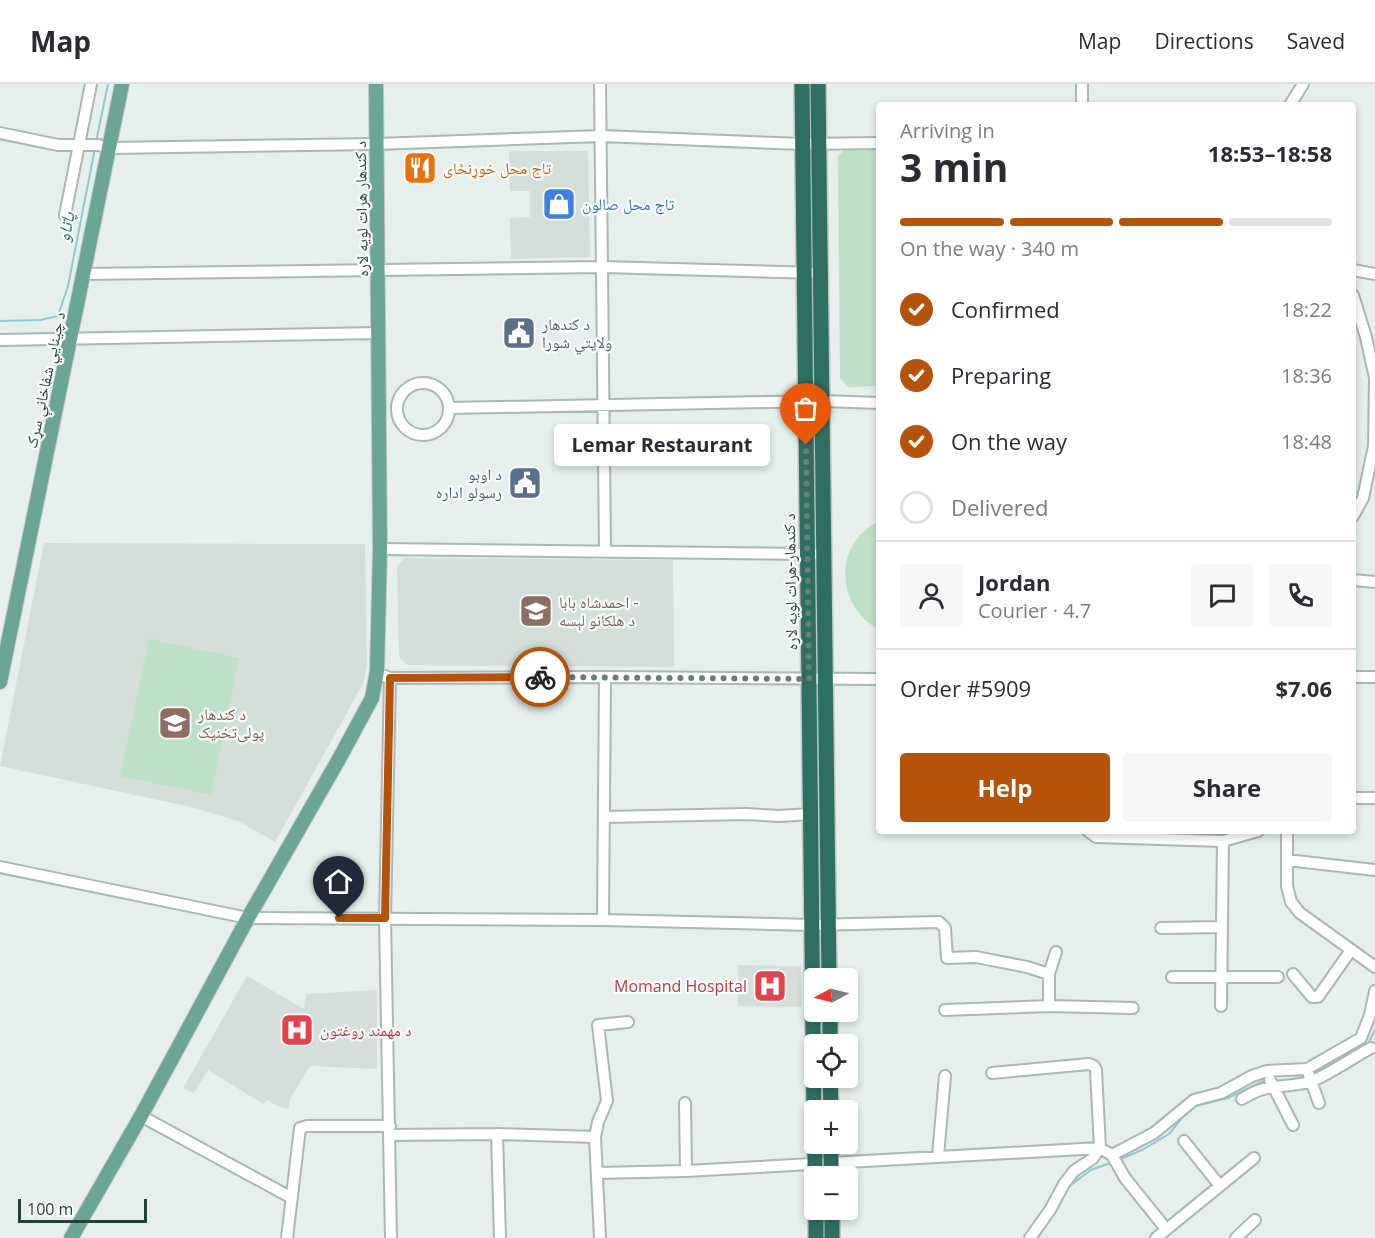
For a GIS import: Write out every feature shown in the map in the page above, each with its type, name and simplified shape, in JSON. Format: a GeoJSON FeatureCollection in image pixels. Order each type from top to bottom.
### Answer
{"type":"FeatureCollection","features":[{"type":"Feature","properties":{"kind":"highway","name":"د کندهار-هرات لويه لاره"},"geometry":{"type":"LineString","coordinates":[[802,84],[814,1100]]}},
{"type":"Feature","properties":{"kind":"highway","name":"د کندهار-هرات لويه لاره"},"geometry":{"type":"LineString","coordinates":[[818,84],[830,968]]}},
{"type":"Feature","properties":{"kind":"highway"},"geometry":{"type":"LineString","coordinates":[[816,1220],[816,1238]]}},
{"type":"Feature","properties":{"kind":"highway"},"geometry":{"type":"LineString","coordinates":[[832,1220],[832,1238]]}},
{"type":"Feature","properties":{"kind":"main road","name":"د چينايي شفاخانې سړک"},"geometry":{"type":"LineString","coordinates":[[0,682],[84,274],[93,146],[122,84]]}},
{"type":"Feature","properties":{"kind":"main road","name":"د کندهار هرات لویه لاره"},"geometry":{"type":"LineString","coordinates":[[72,1238],[248,918],[362,718],[383,676],[375,84]]}},
{"type":"Feature","properties":{"kind":"street"},"geometry":{"type":"LineString","coordinates":[[65,215],[93,146],[91,84]]}},
{"type":"Feature","properties":{"kind":"street"},"geometry":{"type":"LineString","coordinates":[[600,84],[605,552]]}},
{"type":"Feature","properties":{"kind":"street"},"geometry":{"type":"LineString","coordinates":[[1082,84],[1082,102]]}},
{"type":"Feature","properties":{"kind":"street"},"geometry":{"type":"LineString","coordinates":[[1292,102],[1303,84]]}},
{"type":"Feature","properties":{"kind":"street"},"geometry":{"type":"LineString","coordinates":[[0,133],[58,145],[93,146],[377,144],[601,136],[802,144],[876,143]]}},
{"type":"Feature","properties":{"kind":"street"},"geometry":{"type":"LineString","coordinates":[[84,274],[602,267],[821,273]]}},
{"type":"Feature","properties":{"kind":"street"},"geometry":{"type":"LineString","coordinates":[[1356,271],[1375,274]]}},
{"type":"Feature","properties":{"kind":"street"},"geometry":{"type":"LineString","coordinates":[[1356,305],[1375,378],[1374,446],[1362,498],[1356,510]]}},
{"type":"Feature","properties":{"kind":"street"},"geometry":{"type":"LineString","coordinates":[[0,340],[379,333]]}},
{"type":"Feature","properties":{"kind":"street"},"geometry":{"type":"LineString","coordinates":[[417,383],[426,383],[442,391],[449,408],[445,423],[433,434],[425,435],[409,431],[403,426],[397,411],[402,393],[417,383]]}},
{"type":"Feature","properties":{"kind":"street"},"geometry":{"type":"LineString","coordinates":[[449,408],[806,401],[876,403]]}},
{"type":"Feature","properties":{"kind":"street"},"geometry":{"type":"LineString","coordinates":[[380,411],[397,411]]}},
{"type":"Feature","properties":{"kind":"street"},"geometry":{"type":"LineString","coordinates":[[1362,498],[1375,500]]}},
{"type":"Feature","properties":{"kind":"street"},"geometry":{"type":"LineString","coordinates":[[381,549],[824,554]]}},
{"type":"Feature","properties":{"kind":"street"},"geometry":{"type":"LineString","coordinates":[[1356,580],[1375,582]]}},
{"type":"Feature","properties":{"kind":"street"},"geometry":{"type":"LineString","coordinates":[[392,1238],[385,918],[383,676],[876,679]]}},
{"type":"Feature","properties":{"kind":"street"},"geometry":{"type":"LineString","coordinates":[[603,920],[605,677]]}},
{"type":"Feature","properties":{"kind":"street"},"geometry":{"type":"LineString","coordinates":[[1356,677],[1375,677]]}},
{"type":"Feature","properties":{"kind":"street"},"geometry":{"type":"LineString","coordinates":[[1356,798],[1375,798]]}},
{"type":"Feature","properties":{"kind":"street"},"geometry":{"type":"LineString","coordinates":[[604,817],[811,814]]}},
{"type":"Feature","properties":{"kind":"street"},"geometry":{"type":"LineString","coordinates":[[1092,834],[1096,837],[1223,841],[1248,834]]}},
{"type":"Feature","properties":{"kind":"street"},"geometry":{"type":"LineString","coordinates":[[1287,834],[1287,886],[1291,902],[1300,913],[1375,967]]}},
{"type":"Feature","properties":{"kind":"street"},"geometry":{"type":"LineString","coordinates":[[1221,1006],[1223,841]]}},
{"type":"Feature","properties":{"kind":"street"},"geometry":{"type":"LineString","coordinates":[[1287,860],[1375,870]]}},
{"type":"Feature","properties":{"kind":"street"},"geometry":{"type":"LineString","coordinates":[[0,867],[248,918],[603,920],[812,925],[939,922],[945,928],[947,957],[976,957],[1026,966],[1049,974]]}},
{"type":"Feature","properties":{"kind":"street"},"geometry":{"type":"LineString","coordinates":[[1161,928],[1222,927]]}},
{"type":"Feature","properties":{"kind":"street"},"geometry":{"type":"LineString","coordinates":[[1293,974],[1312,997],[1318,997],[1351,950]]}},
{"type":"Feature","properties":{"kind":"street"},"geometry":{"type":"LineString","coordinates":[[1049,1006],[1049,974],[1056,952]]}},
{"type":"Feature","properties":{"kind":"street"},"geometry":{"type":"LineString","coordinates":[[1172,977],[1278,976]]}},
{"type":"Feature","properties":{"kind":"street"},"geometry":{"type":"LineString","coordinates":[[1115,1160],[1154,1133],[1194,1100],[1221,1093],[1252,1076],[1268,1071],[1307,1069],[1361,1038],[1370,1015],[1375,991]]}},
{"type":"Feature","properties":{"kind":"street"},"geometry":{"type":"LineString","coordinates":[[945,1010],[1049,1006],[1133,1008]]}},
{"type":"Feature","properties":{"kind":"street"},"geometry":{"type":"LineString","coordinates":[[600,1238],[595,1137],[598,1122],[607,1101],[598,1025],[628,1022]]}},
{"type":"Feature","properties":{"kind":"street"},"geometry":{"type":"LineString","coordinates":[[1242,1099],[1256,1090],[1271,1086],[1310,1082],[1371,1048]]}},
{"type":"Feature","properties":{"kind":"street"},"geometry":{"type":"LineString","coordinates":[[992,1073],[1089,1064],[1096,1070],[1100,1148],[1092,1160],[1074,1171],[1030,1238]]}},
{"type":"Feature","properties":{"kind":"street"},"geometry":{"type":"LineString","coordinates":[[1307,1069],[1318,1102]]}},
{"type":"Feature","properties":{"kind":"street"},"geometry":{"type":"LineString","coordinates":[[1268,1071],[1271,1086],[1293,1125]]}},
{"type":"Feature","properties":{"kind":"street"},"geometry":{"type":"LineString","coordinates":[[938,1156],[945,1076]]}},
{"type":"Feature","properties":{"kind":"street"},"geometry":{"type":"LineString","coordinates":[[685,1103],[686,1171]]}},
{"type":"Feature","properties":{"kind":"street"},"geometry":{"type":"LineString","coordinates":[[141,1116],[292,1198]]}},
{"type":"Feature","properties":{"kind":"street"},"geometry":{"type":"LineString","coordinates":[[287,1238],[300,1128],[307,1126],[595,1137]]}},
{"type":"Feature","properties":{"kind":"street"},"geometry":{"type":"LineString","coordinates":[[497,1134],[500,1238]]}},
{"type":"Feature","properties":{"kind":"street"},"geometry":{"type":"LineString","coordinates":[[1184,1141],[1220,1186]]}},
{"type":"Feature","properties":{"kind":"street"},"geometry":{"type":"LineString","coordinates":[[856,1166],[938,1156],[1100,1148],[1115,1160],[1125,1178],[1166,1229]]}},
{"type":"Feature","properties":{"kind":"street"},"geometry":{"type":"LineString","coordinates":[[1156,1238],[1254,1158]]}},
{"type":"Feature","properties":{"kind":"street"},"geometry":{"type":"LineString","coordinates":[[597,1173],[804,1169]]}},
{"type":"Feature","properties":{"kind":"street"},"geometry":{"type":"LineString","coordinates":[[1236,1238],[1256,1220]]}},
{"type":"Feature","properties":{"kind":"shaded area","name":"تاج محل صالون"},"geometry":{"type":"Polygon","coordinates":[[[509,151],[588,151],[590,257],[511,259],[510,218],[530,217],[530,191],[510,191],[509,151]]]}},
{"type":"Feature","properties":{"kind":"shaded area","name":"د کندهار پولی‌تخنیک"},"geometry":{"type":"Polygon","coordinates":[[[44,543],[365,544],[367,664],[364,682],[275,842],[238,821],[191,807],[0,766],[44,543]]]}},
{"type":"Feature","properties":{"kind":"shaded area","name":"احمدشاه بابا - د هلکانو لېسه"},"geometry":{"type":"Polygon","coordinates":[[[405,558],[673,560],[674,667],[407,665],[399,657],[397,566],[405,558]]]}},
{"type":"Feature","properties":{"kind":"shaded area","name":"Momand Hospital"},"geometry":{"type":"Polygon","coordinates":[[[738,965],[801,966],[802,1007],[738,1006],[738,965]]]}},
{"type":"Feature","properties":{"kind":"shaded area","name":"د مهمند روغتون"},"geometry":{"type":"Polygon","coordinates":[[[247,976],[304,1009],[306,994],[377,990],[377,1069],[310,1066],[289,1101],[289,1109],[267,1100],[263,1104],[208,1070],[194,1093],[183,1088],[247,976]]]}},
{"type":"Feature","properties":{"kind":"green space"},"geometry":{"type":"Polygon","coordinates":[[[876,148],[876,386],[848,387],[840,378],[838,156],[845,149],[876,148]]]}},
{"type":"Feature","properties":{"kind":"green space"},"geometry":{"type":"Polygon","coordinates":[[[876,523],[876,628],[864,619],[854,606],[845,575],[847,559],[853,544],[864,531],[876,523]]]}},
{"type":"Feature","properties":{"kind":"green space"},"geometry":{"type":"Polygon","coordinates":[[[149,639],[239,658],[211,795],[120,776],[149,639]]]}},
{"type":"Feature","properties":{"kind":"waterway","name":"پاتاو"},"geometry":{"type":"LineString","coordinates":[[96,142],[108,84]]}},
{"type":"Feature","properties":{"kind":"waterway","name":"پاتاو"},"geometry":{"type":"LineString","coordinates":[[0,321],[40,320],[58,316],[68,286],[95,148]]}},
{"type":"Feature","properties":{"kind":"waterway"},"geometry":{"type":"LineString","coordinates":[[1312,1073],[1368,1044],[1375,1030]]}},
{"type":"Feature","properties":{"kind":"waterway"},"geometry":{"type":"LineString","coordinates":[[1192,1107],[1228,1098],[1268,1079]]}},
{"type":"Feature","properties":{"kind":"waterway"},"geometry":{"type":"LineString","coordinates":[[1118,1160],[1142,1150],[1169,1134],[1186,1113]]}},
{"type":"Feature","properties":{"kind":"waterway"},"geometry":{"type":"LineString","coordinates":[[1068,1187],[1091,1170],[1113,1162]]}},
{"type":"Feature","properties":{"kind":"waterway"},"geometry":{"type":"LineString","coordinates":[[1038,1238],[1042,1230]]}},
{"type":"Feature","properties":{"kind":"way so far"},"geometry":{"type":"LineString","coordinates":[[540,677],[809,679],[806,445]]}},
{"type":"Feature","properties":{"kind":"place","name":"تاج محل خوړنځای"},"geometry":{"type":"Point","coordinates":[420,168]}},
{"type":"Feature","properties":{"kind":"place","name":"تاج محل صالون"},"geometry":{"type":"Point","coordinates":[559,204]}},
{"type":"Feature","properties":{"kind":"place","name":"د کندهار ولايتي شورا"},"geometry":{"type":"Point","coordinates":[519,333]}},
{"type":"Feature","properties":{"kind":"place","name":"Lemar Restaurant"},"geometry":{"type":"Point","coordinates":[806,445]}},
{"type":"Feature","properties":{"kind":"place","name":"د اوبو رسولو اداره"},"geometry":{"type":"Point","coordinates":[525,483]}},
{"type":"Feature","properties":{"kind":"place","name":"احمدشاه بابا - د هلکانو لېسه"},"geometry":{"type":"Point","coordinates":[536,611]}},
{"type":"Feature","properties":{"kind":"place","name":"د کندهار پولی‌تخنیک"},"geometry":{"type":"Point","coordinates":[175,723]}},
{"type":"Feature","properties":{"kind":"place","name":"Momand Hospital"},"geometry":{"type":"Point","coordinates":[770,986]}},
{"type":"Feature","properties":{"kind":"place","name":"د مهمند روغتون"},"geometry":{"type":"Point","coordinates":[297,1030]}},
{"type":"Feature","properties":{"kind":"route"},"geometry":{"type":"LineString","coordinates":[[339,918],[385,918],[390,678],[540,677]]}}]}
